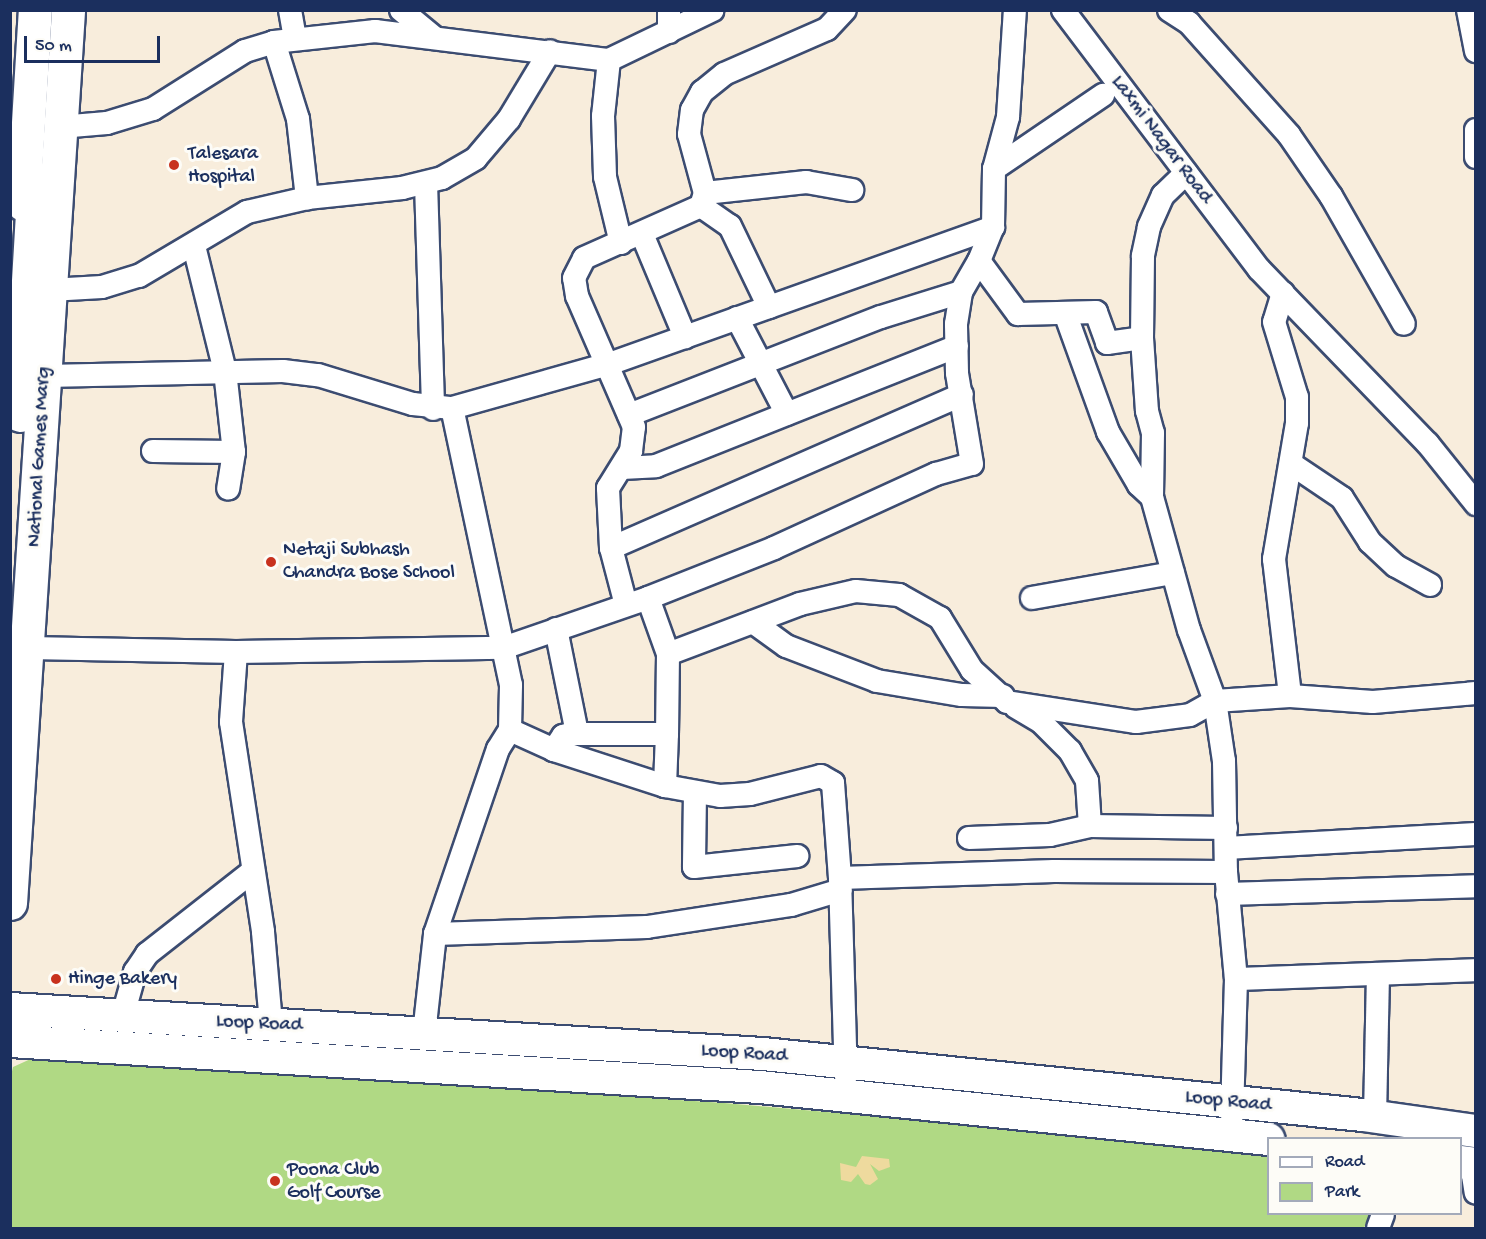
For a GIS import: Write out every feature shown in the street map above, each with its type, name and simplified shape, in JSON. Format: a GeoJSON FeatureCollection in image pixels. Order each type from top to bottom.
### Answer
{"type":"FeatureCollection","features":[{"type":"Feature","properties":{"kind":"main road","name":"National Games Marg"},"geometry":{"type":"LineString","coordinates":[[10,903],[29,648],[27,393],[35,10]]}},
{"type":"Feature","properties":{"kind":"main road"},"geometry":{"type":"LineString","coordinates":[[10,752],[46,10]]}},
{"type":"Feature","properties":{"kind":"main road"},"geometry":{"type":"LineString","coordinates":[[10,575],[58,10]]}},
{"type":"Feature","properties":{"kind":"main road","name":"National Games Marg"},"geometry":{"type":"LineString","coordinates":[[27,393],[50,290],[68,10]]}},
{"type":"Feature","properties":{"kind":"main road","name":"Loop Road"},"geometry":{"type":"LineString","coordinates":[[10,1009],[271,1024],[846,1063],[1375,1117],[1476,1131]]}},
{"type":"Feature","properties":{"kind":"main road","name":"Loop Road"},"geometry":{"type":"LineString","coordinates":[[10,1041],[760,1087],[1267,1139]]}},
{"type":"Feature","properties":{"kind":"street"},"geometry":{"type":"LineString","coordinates":[[290,10],[284,40],[298,119],[307,198]]}},
{"type":"Feature","properties":{"kind":"street"},"geometry":{"type":"LineString","coordinates":[[401,10],[435,38]]}},
{"type":"Feature","properties":{"kind":"street"},"geometry":{"type":"LineString","coordinates":[[60,127],[107,123],[153,109],[245,51],[284,40],[375,31],[609,60],[669,21],[713,10]]}},
{"type":"Feature","properties":{"kind":"street"},"geometry":{"type":"LineString","coordinates":[[768,307],[730,226],[703,200],[689,134],[692,110],[702,92],[724,74],[827,29],[845,10]]}},
{"type":"Feature","properties":{"kind":"street"},"geometry":{"type":"LineString","coordinates":[[29,648],[236,652],[503,648],[648,598],[774,548],[936,474],[972,464],[957,346],[961,291],[979,261],[993,227],[994,169],[1008,117],[1015,10]]}},
{"type":"Feature","properties":{"kind":"street","name":"Laxmi Nagar Road"},"geometry":{"type":"LineString","coordinates":[[1063,10],[1259,269],[1428,444],[1476,504]]}},
{"type":"Feature","properties":{"kind":"street"},"geometry":{"type":"LineString","coordinates":[[1169,10],[1189,23],[1289,135],[1331,196],[1404,324]]}},
{"type":"Feature","properties":{"kind":"street"},"geometry":{"type":"LineString","coordinates":[[1468,10],[1476,51]]}},
{"type":"Feature","properties":{"kind":"street"},"geometry":{"type":"LineString","coordinates":[[50,290],[102,287],[139,276],[194,246],[247,212],[307,198],[426,183],[442,178],[476,158],[509,119],[550,51]]}},
{"type":"Feature","properties":{"kind":"street"},"geometry":{"type":"LineString","coordinates":[[609,60],[603,116],[605,177],[621,243]]}},
{"type":"Feature","properties":{"kind":"street"},"geometry":{"type":"LineString","coordinates":[[994,169],[1103,95]]}},
{"type":"Feature","properties":{"kind":"street"},"geometry":{"type":"LineString","coordinates":[[1476,130],[1476,157]]}},
{"type":"Feature","properties":{"kind":"street"},"geometry":{"type":"LineString","coordinates":[[1186,173],[1162,195],[1149,227],[1143,256],[1142,338],[1147,411],[1153,433],[1152,497],[1173,573],[1215,701],[1224,761],[1226,883],[1236,979],[1234,1102],[1229,1135]]}},
{"type":"Feature","properties":{"kind":"street"},"geometry":{"type":"LineString","coordinates":[[626,605],[611,548],[608,488],[632,451],[634,427],[609,364],[577,296],[574,278],[584,258],[642,234],[703,200],[806,182],[852,190]]}},
{"type":"Feature","properties":{"kind":"street"},"geometry":{"type":"LineString","coordinates":[[424,1034],[435,934],[498,749],[510,730],[511,685],[442,408],[426,183]]}},
{"type":"Feature","properties":{"kind":"street"},"geometry":{"type":"LineString","coordinates":[[27,393],[225,371],[318,375],[442,408],[609,364],[993,227]]}},
{"type":"Feature","properties":{"kind":"street"},"geometry":{"type":"LineString","coordinates":[[642,234],[685,337]]}},
{"type":"Feature","properties":{"kind":"street"},"geometry":{"type":"LineString","coordinates":[[194,246],[225,371],[234,452],[228,489]]}},
{"type":"Feature","properties":{"kind":"street"},"geometry":{"type":"LineString","coordinates":[[979,261],[1018,314],[1096,312],[1107,343],[1142,338]]}},
{"type":"Feature","properties":{"kind":"street"},"geometry":{"type":"LineString","coordinates":[[629,415],[881,317],[961,291]]}},
{"type":"Feature","properties":{"kind":"street"},"geometry":{"type":"LineString","coordinates":[[1283,294],[1274,322],[1298,397],[1293,465],[1280,507],[1274,559],[1290,696]]}},
{"type":"Feature","properties":{"kind":"street"},"geometry":{"type":"LineString","coordinates":[[1065,313],[1108,432],[1139,484],[1152,497]]}},
{"type":"Feature","properties":{"kind":"street"},"geometry":{"type":"LineString","coordinates":[[737,318],[787,414]]}},
{"type":"Feature","properties":{"kind":"street"},"geometry":{"type":"LineString","coordinates":[[622,468],[656,466],[957,346]]}},
{"type":"Feature","properties":{"kind":"street"},"geometry":{"type":"LineString","coordinates":[[611,548],[962,395]]}},
{"type":"Feature","properties":{"kind":"street"},"geometry":{"type":"LineString","coordinates":[[153,451],[234,452]]}},
{"type":"Feature","properties":{"kind":"street"},"geometry":{"type":"LineString","coordinates":[[1293,465],[1342,498],[1370,542],[1396,566],[1430,585]]}},
{"type":"Feature","properties":{"kind":"street"},"geometry":{"type":"LineString","coordinates":[[1032,598],[1173,573]]}},
{"type":"Feature","properties":{"kind":"street"},"geometry":{"type":"LineString","coordinates":[[669,654],[800,604],[856,591],[899,595],[940,618],[972,670],[1005,699],[1041,722],[1070,751],[1087,781],[1090,826]]}},
{"type":"Feature","properties":{"kind":"street"},"geometry":{"type":"LineString","coordinates":[[648,598],[669,654],[665,786]]}},
{"type":"Feature","properties":{"kind":"street"},"geometry":{"type":"LineString","coordinates":[[753,622],[786,646],[876,681],[962,695],[1005,699],[1136,722],[1190,715],[1215,701],[1290,696],[1373,702],[1476,693]]}},
{"type":"Feature","properties":{"kind":"street"},"geometry":{"type":"LineString","coordinates":[[556,629],[577,733]]}},
{"type":"Feature","properties":{"kind":"street"},"geometry":{"type":"LineString","coordinates":[[236,652],[231,722],[253,871],[271,1024]]}},
{"type":"Feature","properties":{"kind":"street"},"geometry":{"type":"LineString","coordinates":[[510,730],[554,750],[665,786],[720,796],[750,794],[780,784],[829,777],[832,783],[841,884],[847,1096]]}},
{"type":"Feature","properties":{"kind":"street"},"geometry":{"type":"LineString","coordinates":[[554,750],[563,736],[577,733],[667,734]]}},
{"type":"Feature","properties":{"kind":"street"},"geometry":{"type":"LineString","coordinates":[[694,792],[694,867],[797,856]]}},
{"type":"Feature","properties":{"kind":"street"},"geometry":{"type":"LineString","coordinates":[[969,838],[1050,835],[1090,826],[1226,838],[1476,834]]}},
{"type":"Feature","properties":{"kind":"street"},"geometry":{"type":"LineString","coordinates":[[123,1015],[135,972],[147,954],[253,871]]}},
{"type":"Feature","properties":{"kind":"street"},"geometry":{"type":"LineString","coordinates":[[435,934],[647,927],[791,905],[841,884],[1043,871],[1226,883],[1476,886]]}},
{"type":"Feature","properties":{"kind":"street"},"geometry":{"type":"LineString","coordinates":[[1236,979],[1476,970]]}},
{"type":"Feature","properties":{"kind":"street"},"geometry":{"type":"LineString","coordinates":[[1375,1117],[1378,974]]}},
{"type":"Feature","properties":{"kind":"green space","name":"Poona Club Golf Course"},"geometry":{"type":"Polygon","coordinates":[[[35,1057],[724,1103],[1267,1151],[1267,1215],[1370,1215],[1364,1228],[11,1228],[10,1080],[13,1067],[35,1057]]]}},
{"type":"Feature","properties":{"kind":"sand"},"geometry":{"type":"Polygon","coordinates":[[[862,1156],[889,1159],[890,1167],[879,1171],[870,1164],[878,1179],[870,1185],[865,1184],[858,1174],[851,1182],[841,1180],[840,1163],[856,1167],[862,1156]]]}},
{"type":"Feature","properties":{"kind":"place","name":"Talesara Hospital"},"geometry":{"type":"Point","coordinates":[174,165]}},
{"type":"Feature","properties":{"kind":"place","name":"Netaji Subhash Chandra Bose School"},"geometry":{"type":"Point","coordinates":[271,562]}},
{"type":"Feature","properties":{"kind":"place","name":"Hinge Bakery"},"geometry":{"type":"Point","coordinates":[56,979]}},
{"type":"Feature","properties":{"kind":"place","name":"Poona Club Golf Course"},"geometry":{"type":"Point","coordinates":[275,1181]}}]}
